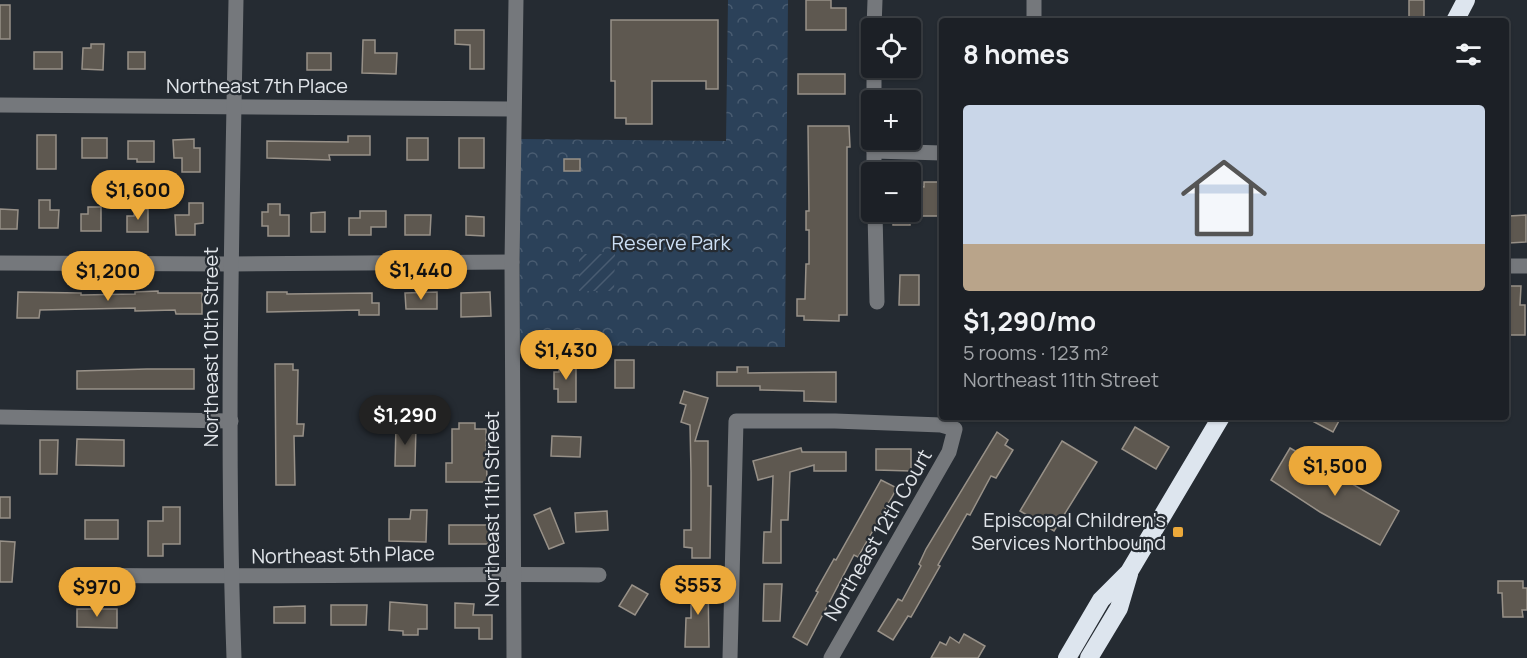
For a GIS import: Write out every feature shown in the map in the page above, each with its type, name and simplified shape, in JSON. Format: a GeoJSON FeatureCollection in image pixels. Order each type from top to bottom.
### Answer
{"type":"FeatureCollection","features":[{"type":"Feature","properties":{"kind":"highway"},"geometry":{"type":"LineString","coordinates":[[1451,0],[1453,18]]}},
{"type":"Feature","properties":{"kind":"highway"},"geometry":{"type":"LineString","coordinates":[[1455,18],[1466,0]]}},
{"type":"Feature","properties":{"kind":"highway"},"geometry":{"type":"LineString","coordinates":[[1067,658],[1101,600],[1129,572],[1219,420]]}},
{"type":"Feature","properties":{"kind":"highway"},"geometry":{"type":"LineString","coordinates":[[1089,658],[1119,608],[1129,572]]}},
{"type":"Feature","properties":{"kind":"street","name":"Northeast 10th Street"},"geometry":{"type":"LineString","coordinates":[[234,658],[231,577],[231,421],[236,0]]}},
{"type":"Feature","properties":{"kind":"street","name":"Northeast 11th Street"},"geometry":{"type":"LineString","coordinates":[[514,658],[512,262],[516,0]]}},
{"type":"Feature","properties":{"kind":"street"},"geometry":{"type":"LineString","coordinates":[[874,0],[874,18]]}},
{"type":"Feature","properties":{"kind":"street"},"geometry":{"type":"LineString","coordinates":[[1034,0],[1034,18]]}},
{"type":"Feature","properties":{"kind":"street","name":"Northeast 7th Place"},"geometry":{"type":"LineString","coordinates":[[0,105],[513,109]]}},
{"type":"Feature","properties":{"kind":"street"},"geometry":{"type":"LineString","coordinates":[[916,150],[939,153]]}},
{"type":"Feature","properties":{"kind":"street"},"geometry":{"type":"LineString","coordinates":[[875,222],[877,302]]}},
{"type":"Feature","properties":{"kind":"street"},"geometry":{"type":"LineString","coordinates":[[0,263],[512,262]]}},
{"type":"Feature","properties":{"kind":"street"},"geometry":{"type":"LineString","coordinates":[[1509,266],[1527,266]]}},
{"type":"Feature","properties":{"kind":"street"},"geometry":{"type":"LineString","coordinates":[[0,417],[231,421]]}},
{"type":"Feature","properties":{"kind":"street","name":"Northeast 12th Court"},"geometry":{"type":"LineString","coordinates":[[730,658],[736,421],[835,421],[941,425],[955,429],[950,452],[831,658]]}},
{"type":"Feature","properties":{"kind":"street","name":"Northeast 5th Place"},"geometry":{"type":"LineString","coordinates":[[87,575],[231,577],[599,575]]}},
{"type":"Feature","properties":{"kind":"green space","name":"Reserve Park"},"geometry":{"type":"Polygon","coordinates":[[[728,0],[788,0],[785,347],[520,345],[519,139],[726,141],[728,0]]]}},
{"type":"Feature","properties":{"kind":"green space"},"geometry":{"type":"Polygon","coordinates":[[[579,254],[615,254],[614,291],[579,291],[579,254]]]}},
{"type":"Feature","properties":{"kind":"building"},"geometry":{"type":"Polygon","coordinates":[[[806,0],[831,0],[831,8],[846,8],[846,30],[806,30],[806,0]]]}},
{"type":"Feature","properties":{"kind":"building"},"geometry":{"type":"Polygon","coordinates":[[[1409,0],[1424,0],[1424,17],[1409,17],[1409,0]]]}},
{"type":"Feature","properties":{"kind":"building"},"geometry":{"type":"Polygon","coordinates":[[[0,5],[10,5],[10,39],[0,39],[0,5]]]}},
{"type":"Feature","properties":{"kind":"building"},"geometry":{"type":"Polygon","coordinates":[[[611,20],[718,20],[718,89],[706,89],[706,81],[652,81],[652,124],[626,124],[626,118],[615,118],[615,81],[611,81],[611,20]]]}},
{"type":"Feature","properties":{"kind":"building"},"geometry":{"type":"Polygon","coordinates":[[[455,30],[484,30],[484,69],[470,69],[470,45],[455,44],[455,30]]]}},
{"type":"Feature","properties":{"kind":"building"},"geometry":{"type":"Polygon","coordinates":[[[363,40],[375,40],[375,53],[397,53],[396,74],[362,73],[363,40]]]}},
{"type":"Feature","properties":{"kind":"building"},"geometry":{"type":"Polygon","coordinates":[[[91,44],[104,44],[103,70],[82,69],[83,48],[91,48],[91,44]]]}},
{"type":"Feature","properties":{"kind":"building"},"geometry":{"type":"Polygon","coordinates":[[[34,52],[62,52],[62,69],[34,69],[34,52]]]}},
{"type":"Feature","properties":{"kind":"building"},"geometry":{"type":"Polygon","coordinates":[[[128,52],[145,52],[145,69],[128,69],[128,52]]]}},
{"type":"Feature","properties":{"kind":"building"},"geometry":{"type":"Polygon","coordinates":[[[307,53],[331,53],[331,70],[307,70],[307,53]]]}},
{"type":"Feature","properties":{"kind":"building"},"geometry":{"type":"Polygon","coordinates":[[[798,74],[845,74],[845,94],[798,94],[798,74]]]}},
{"type":"Feature","properties":{"kind":"building"},"geometry":{"type":"Polygon","coordinates":[[[808,126],[849,126],[847,315],[839,315],[839,321],[804,320],[804,316],[797,316],[797,299],[805,299],[806,264],[809,264],[809,230],[806,230],[806,211],[809,211],[808,126]]]}},
{"type":"Feature","properties":{"kind":"building"},"geometry":{"type":"Polygon","coordinates":[[[37,135],[56,135],[56,169],[37,169],[37,135]]]}},
{"type":"Feature","properties":{"kind":"building"},"geometry":{"type":"Polygon","coordinates":[[[348,136],[370,136],[370,155],[329,155],[330,160],[267,158],[267,141],[348,142],[348,136]]]}},
{"type":"Feature","properties":{"kind":"building"},"geometry":{"type":"Polygon","coordinates":[[[82,138],[107,138],[107,158],[82,158],[82,138]]]}},
{"type":"Feature","properties":{"kind":"building"},"geometry":{"type":"Polygon","coordinates":[[[407,138],[428,138],[428,160],[407,160],[407,138]]]}},
{"type":"Feature","properties":{"kind":"building"},"geometry":{"type":"Polygon","coordinates":[[[459,138],[484,138],[484,168],[459,168],[459,138]]]}},
{"type":"Feature","properties":{"kind":"building"},"geometry":{"type":"Polygon","coordinates":[[[194,139],[194,148],[200,148],[200,172],[182,172],[182,158],[174,158],[173,140],[194,139]]]}},
{"type":"Feature","properties":{"kind":"building"},"geometry":{"type":"Polygon","coordinates":[[[128,141],[154,141],[154,162],[137,162],[137,159],[128,159],[128,141]]]}},
{"type":"Feature","properties":{"kind":"building"},"geometry":{"type":"Polygon","coordinates":[[[564,159],[580,159],[580,171],[564,171],[564,159]]]}},
{"type":"Feature","properties":{"kind":"building"},"geometry":{"type":"Polygon","coordinates":[[[924,182],[939,182],[939,216],[921,216],[921,187],[924,187],[924,182]]]}},
{"type":"Feature","properties":{"kind":"building"},"geometry":{"type":"Polygon","coordinates":[[[39,200],[50,200],[50,210],[59,210],[58,228],[39,228],[39,200]]]}},
{"type":"Feature","properties":{"kind":"building"},"geometry":{"type":"Polygon","coordinates":[[[189,203],[203,203],[203,223],[195,224],[195,235],[176,235],[175,215],[189,215],[189,203]]]}},
{"type":"Feature","properties":{"kind":"building"},"geometry":{"type":"Polygon","coordinates":[[[268,204],[280,204],[280,215],[289,215],[289,236],[268,236],[268,226],[262,226],[262,212],[268,212],[268,204]]]}},
{"type":"Feature","properties":{"kind":"building"},"geometry":{"type":"Polygon","coordinates":[[[88,207],[101,207],[101,231],[81,231],[81,214],[88,214],[88,207]]]}},
{"type":"Feature","properties":{"kind":"building"},"geometry":{"type":"Polygon","coordinates":[[[0,209],[18,210],[17,229],[0,229],[0,209]]]}},
{"type":"Feature","properties":{"kind":"building"},"geometry":{"type":"Polygon","coordinates":[[[135,209],[148,209],[148,232],[127,232],[127,216],[134,216],[135,209]]]}},
{"type":"Feature","properties":{"kind":"building"},"geometry":{"type":"Polygon","coordinates":[[[360,211],[386,211],[386,227],[371,227],[371,235],[349,235],[349,218],[360,218],[360,211]]]}},
{"type":"Feature","properties":{"kind":"building"},"geometry":{"type":"Polygon","coordinates":[[[325,212],[325,232],[311,232],[311,213],[325,212]]]}},
{"type":"Feature","properties":{"kind":"building"},"geometry":{"type":"Polygon","coordinates":[[[405,215],[431,215],[430,235],[405,235],[405,215]]]}},
{"type":"Feature","properties":{"kind":"building"},"geometry":{"type":"Polygon","coordinates":[[[1526,215],[1526,242],[1509,243],[1509,216],[1526,215]]]}},
{"type":"Feature","properties":{"kind":"building"},"geometry":{"type":"Polygon","coordinates":[[[466,216],[484,217],[484,236],[466,235],[466,216]]]}},
{"type":"Feature","properties":{"kind":"building"},"geometry":{"type":"Polygon","coordinates":[[[893,222],[910,222],[910,225],[893,225],[893,222]]]}},
{"type":"Feature","properties":{"kind":"building"},"geometry":{"type":"Polygon","coordinates":[[[900,275],[919,275],[919,305],[899,305],[900,275]]]}},
{"type":"Feature","properties":{"kind":"building"},"geometry":{"type":"Polygon","coordinates":[[[1509,286],[1521,286],[1520,305],[1525,305],[1525,335],[1509,335],[1509,286]]]}},
{"type":"Feature","properties":{"kind":"building"},"geometry":{"type":"Polygon","coordinates":[[[158,291],[158,293],[202,293],[202,314],[176,314],[175,310],[135,311],[135,308],[40,310],[39,318],[17,318],[18,292],[81,293],[81,295],[135,294],[135,292],[158,291]]]}},
{"type":"Feature","properties":{"kind":"building"},"geometry":{"type":"Polygon","coordinates":[[[267,292],[287,292],[287,294],[372,293],[372,303],[379,303],[379,315],[359,315],[359,310],[267,312],[267,292]]]}},
{"type":"Feature","properties":{"kind":"building"},"geometry":{"type":"Polygon","coordinates":[[[437,292],[437,309],[406,309],[405,293],[437,292]]]}},
{"type":"Feature","properties":{"kind":"building"},"geometry":{"type":"Polygon","coordinates":[[[490,292],[491,316],[461,317],[461,293],[490,292]]]}},
{"type":"Feature","properties":{"kind":"building"},"geometry":{"type":"Polygon","coordinates":[[[559,360],[576,360],[576,402],[558,402],[558,389],[554,389],[554,372],[559,372],[559,360]]]}},
{"type":"Feature","properties":{"kind":"building"},"geometry":{"type":"Polygon","coordinates":[[[615,360],[634,360],[634,388],[615,388],[615,360]]]}},
{"type":"Feature","properties":{"kind":"building"},"geometry":{"type":"Polygon","coordinates":[[[275,364],[293,364],[293,370],[298,370],[297,424],[304,424],[303,436],[294,436],[295,485],[276,485],[275,364]]]}},
{"type":"Feature","properties":{"kind":"building"},"geometry":{"type":"Polygon","coordinates":[[[737,367],[748,367],[748,373],[836,372],[836,402],[804,401],[804,391],[760,390],[760,386],[717,386],[717,372],[737,372],[737,367]]]}},
{"type":"Feature","properties":{"kind":"building"},"geometry":{"type":"Polygon","coordinates":[[[194,369],[194,389],[77,389],[77,371],[194,369]]]}},
{"type":"Feature","properties":{"kind":"building"},"geometry":{"type":"Polygon","coordinates":[[[684,391],[708,398],[695,441],[708,441],[708,486],[711,486],[710,558],[692,558],[692,548],[684,547],[684,530],[691,530],[691,472],[690,425],[681,422],[686,405],[680,403],[684,391]]]}},
{"type":"Feature","properties":{"kind":"building"},"geometry":{"type":"Polygon","coordinates":[[[1311,420],[1339,420],[1333,432],[1311,420]]]}},
{"type":"Feature","properties":{"kind":"building"},"geometry":{"type":"Polygon","coordinates":[[[459,423],[475,423],[475,429],[486,429],[487,482],[446,482],[446,463],[452,463],[452,429],[459,429],[459,423]]]}},
{"type":"Feature","properties":{"kind":"building"},"geometry":{"type":"Polygon","coordinates":[[[396,425],[416,426],[415,466],[395,466],[396,425]]]}},
{"type":"Feature","properties":{"kind":"building"},"geometry":{"type":"Polygon","coordinates":[[[1135,427],[1169,447],[1156,469],[1122,449],[1135,427]]]}},
{"type":"Feature","properties":{"kind":"building"},"geometry":{"type":"Polygon","coordinates":[[[997,432],[1008,440],[1005,445],[1013,450],[996,478],[991,476],[970,515],[967,514],[911,617],[908,616],[893,640],[878,631],[898,599],[902,601],[921,566],[919,564],[926,549],[997,432]]]}},
{"type":"Feature","properties":{"kind":"building"},"geometry":{"type":"Polygon","coordinates":[[[552,436],[581,437],[580,457],[551,456],[552,436]]]}},
{"type":"Feature","properties":{"kind":"building"},"geometry":{"type":"Polygon","coordinates":[[[77,439],[124,440],[124,466],[76,465],[77,439]]]}},
{"type":"Feature","properties":{"kind":"building"},"geometry":{"type":"Polygon","coordinates":[[[40,440],[58,440],[57,474],[40,474],[40,440]]]}},
{"type":"Feature","properties":{"kind":"building"},"geometry":{"type":"Polygon","coordinates":[[[1062,441],[1097,462],[1054,531],[1020,511],[1062,441]]]}},
{"type":"Feature","properties":{"kind":"building"},"geometry":{"type":"Polygon","coordinates":[[[801,448],[802,452],[846,452],[846,471],[814,471],[814,465],[790,472],[788,520],[781,520],[781,563],[763,563],[764,532],[771,532],[773,476],[758,480],[753,461],[801,448]]]}},
{"type":"Feature","properties":{"kind":"building"},"geometry":{"type":"Polygon","coordinates":[[[1290,448],[1399,511],[1380,545],[1320,512],[1271,480],[1290,448]]]}},
{"type":"Feature","properties":{"kind":"building"},"geometry":{"type":"Polygon","coordinates":[[[876,449],[911,449],[911,471],[876,470],[876,449]]]}},
{"type":"Feature","properties":{"kind":"building"},"geometry":{"type":"Polygon","coordinates":[[[881,480],[897,488],[858,557],[854,555],[807,645],[793,637],[818,592],[816,591],[881,480]]]}},
{"type":"Feature","properties":{"kind":"building"},"geometry":{"type":"Polygon","coordinates":[[[0,497],[10,497],[10,518],[0,518],[0,497]]]}},
{"type":"Feature","properties":{"kind":"building"},"geometry":{"type":"Polygon","coordinates":[[[163,507],[180,507],[180,544],[163,544],[163,556],[148,556],[148,521],[163,521],[163,507]]]}},
{"type":"Feature","properties":{"kind":"building"},"geometry":{"type":"Polygon","coordinates":[[[550,508],[564,543],[549,549],[534,515],[550,508]]]}},
{"type":"Feature","properties":{"kind":"building"},"geometry":{"type":"Polygon","coordinates":[[[411,510],[427,510],[426,542],[389,541],[389,519],[410,519],[411,510]]]}},
{"type":"Feature","properties":{"kind":"building"},"geometry":{"type":"Polygon","coordinates":[[[607,511],[608,530],[576,532],[575,513],[607,511]]]}},
{"type":"Feature","properties":{"kind":"building"},"geometry":{"type":"Polygon","coordinates":[[[85,520],[118,520],[118,539],[85,539],[85,520]]]}},
{"type":"Feature","properties":{"kind":"building"},"geometry":{"type":"Polygon","coordinates":[[[449,525],[491,525],[491,544],[449,544],[449,525]]]}},
{"type":"Feature","properties":{"kind":"building"},"geometry":{"type":"Polygon","coordinates":[[[0,541],[15,542],[12,582],[0,582],[0,541]]]}},
{"type":"Feature","properties":{"kind":"building"},"geometry":{"type":"Polygon","coordinates":[[[691,579],[708,579],[709,647],[685,647],[686,618],[691,618],[691,579]]]}},
{"type":"Feature","properties":{"kind":"building"},"geometry":{"type":"Polygon","coordinates":[[[1498,581],[1523,581],[1523,588],[1527,588],[1527,610],[1522,610],[1523,617],[1503,617],[1502,593],[1498,593],[1498,581]]]}},
{"type":"Feature","properties":{"kind":"building"},"geometry":{"type":"Polygon","coordinates":[[[764,584],[782,584],[780,621],[763,621],[764,584]]]}},
{"type":"Feature","properties":{"kind":"building"},"geometry":{"type":"Polygon","coordinates":[[[632,585],[648,594],[635,615],[619,606],[632,585]]]}},
{"type":"Feature","properties":{"kind":"building"},"geometry":{"type":"Polygon","coordinates":[[[390,602],[427,605],[427,629],[418,629],[418,635],[403,635],[403,631],[389,630],[390,602]]]}},
{"type":"Feature","properties":{"kind":"building"},"geometry":{"type":"Polygon","coordinates":[[[455,603],[474,604],[473,615],[492,615],[492,639],[479,639],[479,628],[455,628],[455,603]]]}},
{"type":"Feature","properties":{"kind":"building"},"geometry":{"type":"Polygon","coordinates":[[[331,605],[367,605],[366,625],[331,625],[331,605]]]}},
{"type":"Feature","properties":{"kind":"building"},"geometry":{"type":"Polygon","coordinates":[[[305,606],[305,623],[274,623],[274,607],[305,606]]]}},
{"type":"Feature","properties":{"kind":"building"},"geometry":{"type":"Polygon","coordinates":[[[77,609],[117,609],[117,628],[77,627],[77,609]]]}},
{"type":"Feature","properties":{"kind":"building"},"geometry":{"type":"Polygon","coordinates":[[[964,634],[985,646],[978,658],[931,658],[940,642],[946,645],[950,637],[959,643],[964,634]]]}},
{"type":"Feature","properties":{"kind":"place","name":"Episcopal Children's Services Northbound"},"geometry":{"type":"Point","coordinates":[1178,532]}}]}
